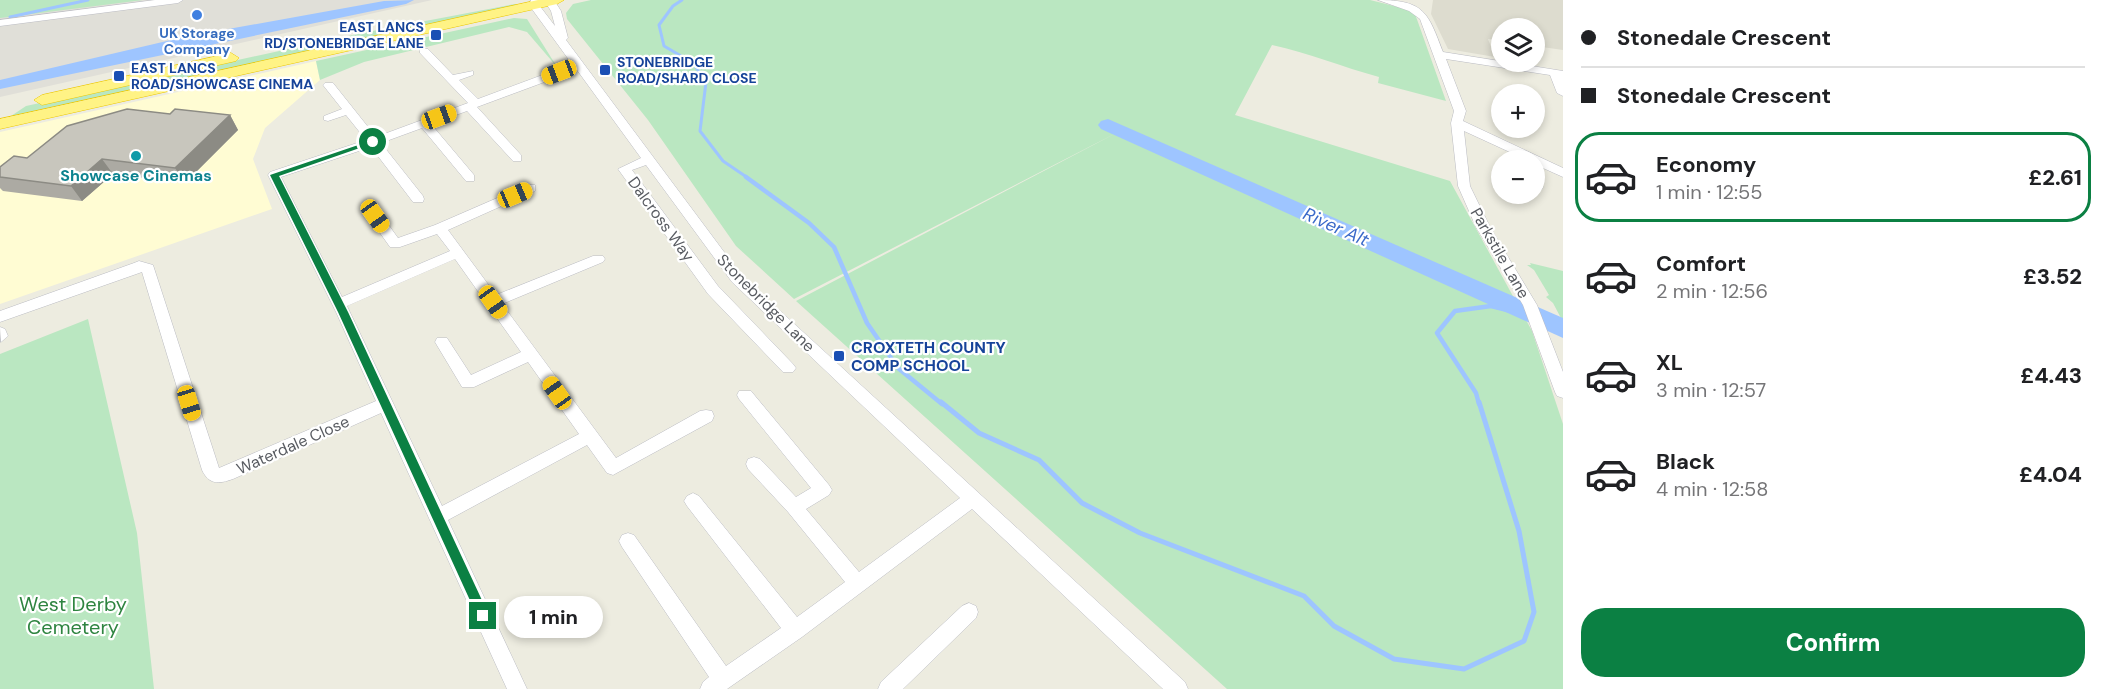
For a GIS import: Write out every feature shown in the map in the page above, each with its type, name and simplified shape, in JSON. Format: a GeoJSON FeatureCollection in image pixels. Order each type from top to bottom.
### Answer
{"type":"FeatureCollection","features":[{"type":"Feature","properties":{"kind":"highway"},"geometry":{"type":"LineString","coordinates":[[0,109],[498,0]]}},
{"type":"Feature","properties":{"kind":"highway"},"geometry":{"type":"LineString","coordinates":[[0,124],[552,0]]}},
{"type":"Feature","properties":{"kind":"street"},"geometry":{"type":"LineString","coordinates":[[0,23],[178,0]]}},
{"type":"Feature","properties":{"kind":"street"},"geometry":{"type":"LineString","coordinates":[[552,0],[564,44]]}},
{"type":"Feature","properties":{"kind":"street","name":"Parkstile Lane"},"geometry":{"type":"LineString","coordinates":[[1383,0],[1422,9],[1460,111],[1457,123],[1464,186],[1483,227],[1530,305],[1563,392]]}},
{"type":"Feature","properties":{"kind":"street","name":"Stonebridge Lane"},"geometry":{"type":"LineString","coordinates":[[535,3],[647,160],[737,279],[1178,689]]}},
{"type":"Feature","properties":{"kind":"street"},"geometry":{"type":"LineString","coordinates":[[424,51],[452,80],[517,158]]}},
{"type":"Feature","properties":{"kind":"street"},"geometry":{"type":"LineString","coordinates":[[1440,55],[1558,73],[1563,93]]}},
{"type":"Feature","properties":{"kind":"street"},"geometry":{"type":"LineString","coordinates":[[517,689],[339,304],[274,175],[373,142],[580,65]]}},
{"type":"Feature","properties":{"kind":"street"},"geometry":{"type":"LineString","coordinates":[[452,80],[469,73]]}},
{"type":"Feature","properties":{"kind":"street"},"geometry":{"type":"LineString","coordinates":[[329,85],[418,199]]}},
{"type":"Feature","properties":{"kind":"street"},"geometry":{"type":"LineString","coordinates":[[327,118],[349,110]]}},
{"type":"Feature","properties":{"kind":"street"},"geometry":{"type":"LineString","coordinates":[[424,123],[470,178]]}},
{"type":"Feature","properties":{"kind":"street"},"geometry":{"type":"LineString","coordinates":[[1457,123],[1510,150]]}},
{"type":"Feature","properties":{"kind":"street","name":"Dalcross Way"},"geometry":{"type":"LineString","coordinates":[[647,160],[624,169],[713,290],[788,368]]}},
{"type":"Feature","properties":{"kind":"street"},"geometry":{"type":"LineString","coordinates":[[1545,165],[1563,172]]}},
{"type":"Feature","properties":{"kind":"street"},"geometry":{"type":"LineString","coordinates":[[375,216],[395,244],[440,228],[531,188]]}},
{"type":"Feature","properties":{"kind":"street"},"geometry":{"type":"LineString","coordinates":[[440,228],[588,437],[613,468],[706,416]]}},
{"type":"Feature","properties":{"kind":"street"},"geometry":{"type":"LineString","coordinates":[[339,304],[458,253]]}},
{"type":"Feature","properties":{"kind":"street"},"geometry":{"type":"LineString","coordinates":[[493,302],[598,259]]}},
{"type":"Feature","properties":{"kind":"street","name":"Waterdale Close"},"geometry":{"type":"LineString","coordinates":[[0,317],[139,266],[148,268],[210,470],[216,476],[227,474],[385,404]]}},
{"type":"Feature","properties":{"kind":"street"},"geometry":{"type":"LineString","coordinates":[[713,290],[737,279]]}},
{"type":"Feature","properties":{"kind":"street"},"geometry":{"type":"LineString","coordinates":[[442,342],[468,383],[530,354]]}},
{"type":"Feature","properties":{"kind":"street"},"geometry":{"type":"LineString","coordinates":[[745,395],[823,490],[794,507]]}},
{"type":"Feature","properties":{"kind":"street"},"geometry":{"type":"LineString","coordinates":[[436,518],[535,468],[588,437]]}},
{"type":"Feature","properties":{"kind":"street"},"geometry":{"type":"LineString","coordinates":[[754,464],[794,507],[858,584]]}},
{"type":"Feature","properties":{"kind":"street"},"geometry":{"type":"LineString","coordinates":[[628,541],[716,684],[795,630],[972,499]]}},
{"type":"Feature","properties":{"kind":"street"},"geometry":{"type":"LineString","coordinates":[[693,501],[795,630]]}},
{"type":"Feature","properties":{"kind":"street"},"geometry":{"type":"LineString","coordinates":[[888,689],[969,612]]}},
{"type":"Feature","properties":{"kind":"shaded area"},"geometry":{"type":"Polygon","coordinates":[[[139,0],[432,0],[0,97],[0,15],[139,0]]]}},
{"type":"Feature","properties":{"kind":"shaded area"},"geometry":{"type":"Polygon","coordinates":[[[1433,0],[1563,0],[1563,50],[1545,47],[1545,18],[1491,18],[1491,39],[1488,39],[1491,56],[1448,49],[1431,14],[1433,0]]]}},
{"type":"Feature","properties":{"kind":"shaded area"},"geometry":{"type":"Polygon","coordinates":[[[316,61],[320,80],[265,128],[253,159],[272,209],[0,304],[0,132],[316,61]]]}},
{"type":"Feature","properties":{"kind":"green space"},"geometry":{"type":"Polygon","coordinates":[[[0,0],[143,0],[0,18],[0,0]]]}},
{"type":"Feature","properties":{"kind":"green space"},"geometry":{"type":"Polygon","coordinates":[[[591,0],[1370,0],[1414,11],[1446,101],[1378,83],[1379,77],[1272,45],[1235,115],[1450,181],[1532,331],[1563,424],[1563,689],[1227,689],[796,301],[1122,130],[794,299],[736,246],[648,120],[567,19],[566,13],[573,4],[591,0]]]}},
{"type":"Feature","properties":{"kind":"green space"},"geometry":{"type":"Polygon","coordinates":[[[515,4],[518,6],[11,116],[26,106],[362,33],[515,4]]]}},
{"type":"Feature","properties":{"kind":"green space"},"geometry":{"type":"Polygon","coordinates":[[[514,18],[527,19],[557,67],[527,32],[509,27],[364,62],[320,80],[316,61],[514,18]]]}},
{"type":"Feature","properties":{"kind":"green space"},"geometry":{"type":"Polygon","coordinates":[[[1530,263],[1563,271],[1563,322],[1553,303],[1546,297],[1549,295],[1534,270],[1527,265],[1531,265],[1530,263]]]}},
{"type":"Feature","properties":{"kind":"green space","name":"West Derby Cemetery"},"geometry":{"type":"Polygon","coordinates":[[[88,319],[137,533],[154,689],[0,689],[0,354],[88,319]]]}},
{"type":"Feature","properties":{"kind":"water"},"geometry":{"type":"Polygon","coordinates":[[[414,0],[406,4],[0,89],[0,80],[184,37],[384,1],[414,0]]]}},
{"type":"Feature","properties":{"kind":"building"},"geometry":{"type":"Polygon","coordinates":[[[127,109],[170,114],[175,109],[230,115],[175,168],[102,159],[71,186],[0,177],[0,167],[14,156],[27,158],[67,126],[127,109]]]}},
{"type":"Feature","properties":{"kind":"waterway"},"geometry":{"type":"LineString","coordinates":[[10,17],[88,0]]}},
{"type":"Feature","properties":{"kind":"waterway"},"geometry":{"type":"LineString","coordinates":[[682,0],[673,6],[659,25],[664,46],[693,63],[706,82],[700,131],[723,161],[748,178]]}},
{"type":"Feature","properties":{"kind":"waterway","name":"River Alt"},"geometry":{"type":"LineString","coordinates":[[1108,125],[1563,329]]}},
{"type":"Feature","properties":{"kind":"waterway"},"geometry":{"type":"LineString","coordinates":[[746,177],[809,223],[834,247],[867,323],[898,368],[942,404]]}},
{"type":"Feature","properties":{"kind":"waterway"},"geometry":{"type":"LineString","coordinates":[[1479,404],[1476,393],[1437,333],[1455,311],[1491,306],[1527,315]]}},
{"type":"Feature","properties":{"kind":"waterway"},"geometry":{"type":"LineString","coordinates":[[941,402],[979,433],[1039,460],[1082,503],[1140,533],[1304,596],[1334,626],[1394,659],[1464,669],[1524,641],[1534,612],[1519,531],[1479,402]]}},
{"type":"Feature","properties":{"kind":"place","name":"UK Storage Company"},"geometry":{"type":"Point","coordinates":[197,15]}},
{"type":"Feature","properties":{"kind":"place","name":"EAST LANCS RD/STONEBRIDGE LANE"},"geometry":{"type":"Point","coordinates":[436,35]}},
{"type":"Feature","properties":{"kind":"place","name":"STONEBRIDGE ROAD/SHARD CLOSE"},"geometry":{"type":"Point","coordinates":[605,70]}},
{"type":"Feature","properties":{"kind":"place","name":"EAST LANCS ROAD/SHOWCASE CINEMA"},"geometry":{"type":"Point","coordinates":[119,76]}},
{"type":"Feature","properties":{"kind":"place","name":"Showcase Cinemas"},"geometry":{"type":"Point","coordinates":[136,156]}},
{"type":"Feature","properties":{"kind":"place","name":"CROXTETH COUNTY COMP SCHOOL"},"geometry":{"type":"Point","coordinates":[839,356]}},
{"type":"Feature","properties":{"kind":"route"},"geometry":{"type":"LineString","coordinates":[[373,142],[274,175],[343,312],[483,616]]}}]}
